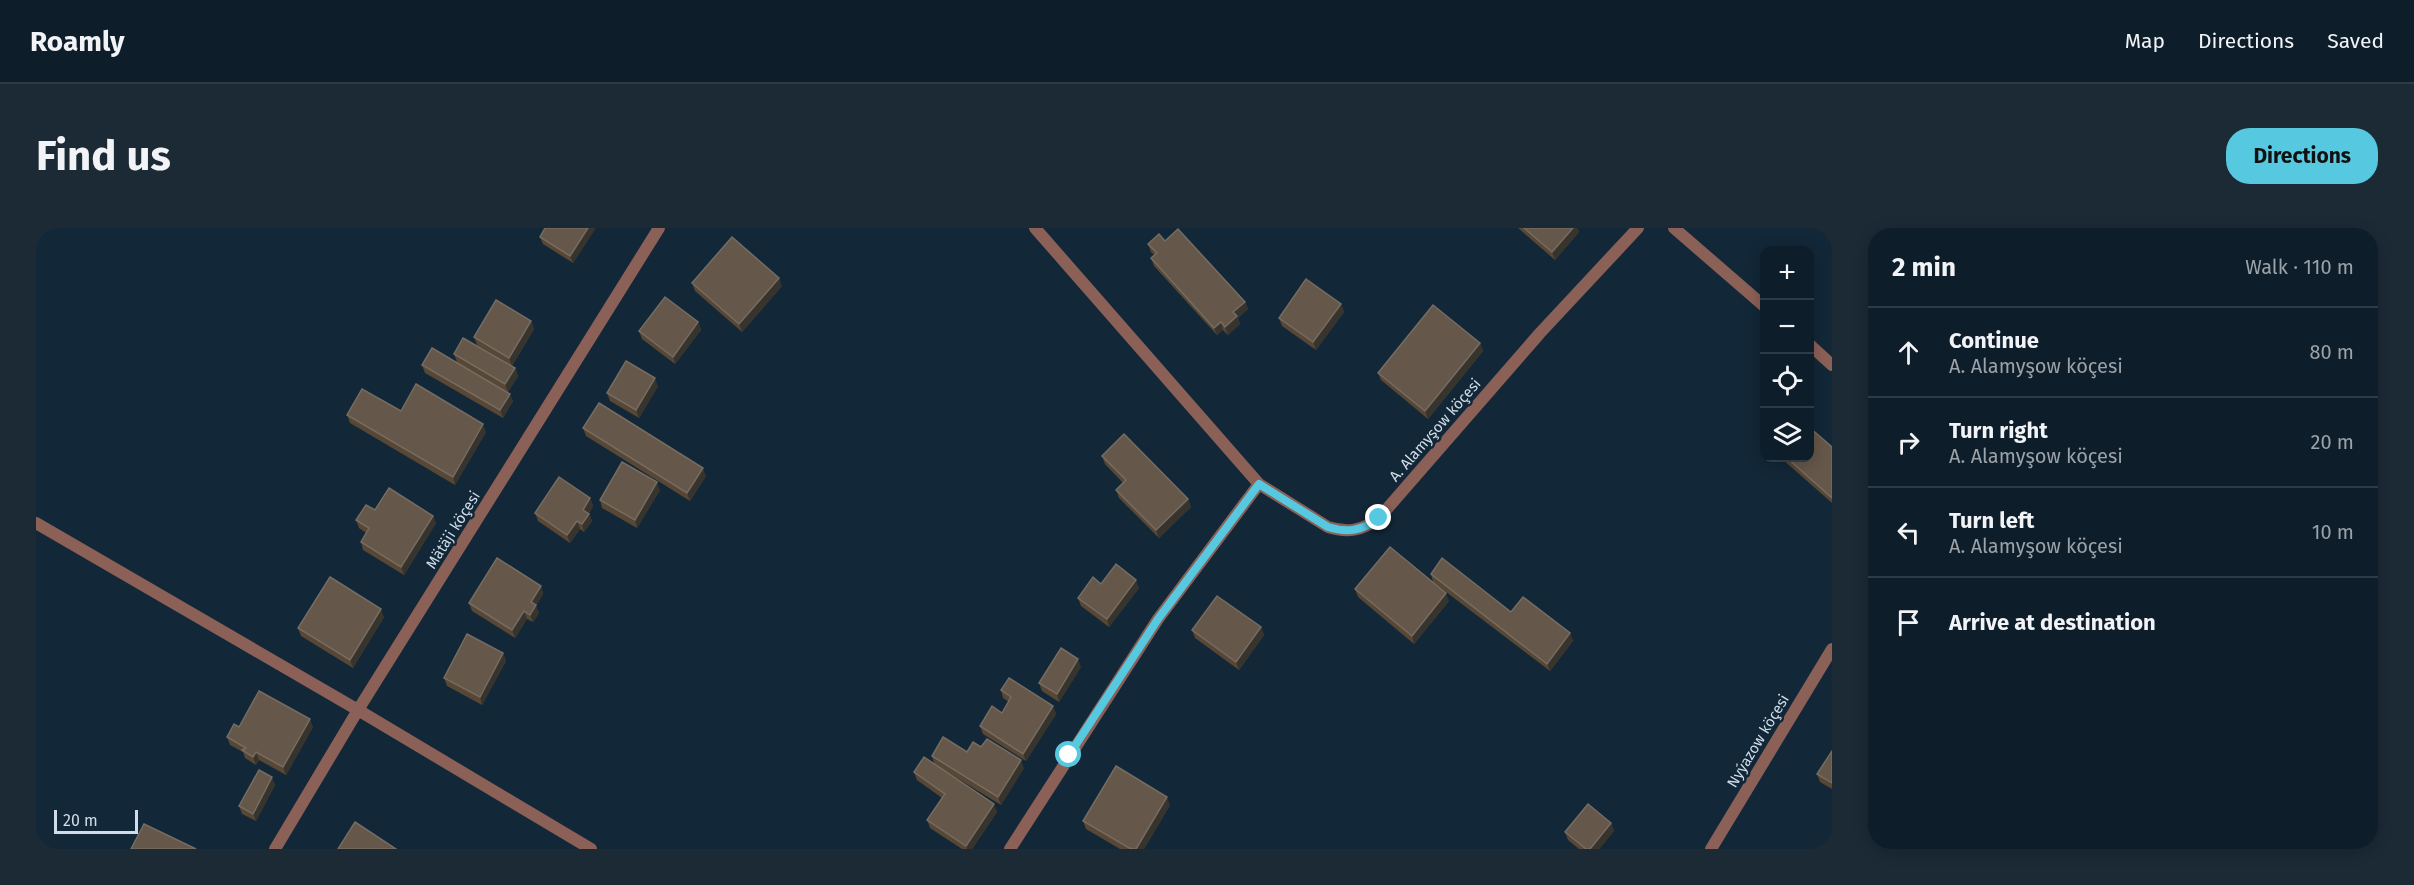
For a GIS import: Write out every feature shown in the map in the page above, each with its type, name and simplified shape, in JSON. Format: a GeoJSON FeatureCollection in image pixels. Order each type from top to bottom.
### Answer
{"type":"FeatureCollection","features":[{"type":"Feature","properties":{"kind":"street","name":"Mätäji köçesi"},"geometry":{"type":"LineString","coordinates":[[275,849],[358,710],[659,228]]}},
{"type":"Feature","properties":{"kind":"street","name":"A. Alamyşow köçesi"},"geometry":{"type":"LineString","coordinates":[[1035,228],[1259,484],[1328,527],[1341,531],[1353,531],[1379,518],[1532,342],[1638,228]]}},
{"type":"Feature","properties":{"kind":"street"},"geometry":{"type":"LineString","coordinates":[[1674,228],[1760,303]]}},
{"type":"Feature","properties":{"kind":"street"},"geometry":{"type":"LineString","coordinates":[[1814,349],[1832,365]]}},
{"type":"Feature","properties":{"kind":"street"},"geometry":{"type":"LineString","coordinates":[[1010,849],[1158,619],[1259,484]]}},
{"type":"Feature","properties":{"kind":"street"},"geometry":{"type":"LineString","coordinates":[[36,523],[358,710],[591,849]]}},
{"type":"Feature","properties":{"kind":"street","name":"Nyýazow köçesi"},"geometry":{"type":"LineString","coordinates":[[1711,849],[1832,649]]}},
{"type":"Feature","properties":{"kind":"building"},"geometry":{"type":"Polygon","coordinates":[[[545,228],[588,228],[570,256],[540,237],[545,228]]]}},
{"type":"Feature","properties":{"kind":"building"},"geometry":{"type":"Polygon","coordinates":[[[1524,228],[1573,228],[1552,252],[1524,228]]]}},
{"type":"Feature","properties":{"kind":"building"},"geometry":{"type":"Polygon","coordinates":[[[1178,229],[1245,302],[1233,312],[1237,316],[1225,327],[1221,322],[1214,328],[1151,258],[1157,253],[1148,244],[1159,234],[1165,241],[1178,229]]]}},
{"type":"Feature","properties":{"kind":"building"},"geometry":{"type":"Polygon","coordinates":[[[732,237],[779,278],[739,324],[692,283],[732,237]]]}},
{"type":"Feature","properties":{"kind":"building"},"geometry":{"type":"Polygon","coordinates":[[[1306,279],[1341,304],[1313,342],[1279,318],[1306,279]]]}},
{"type":"Feature","properties":{"kind":"building"},"geometry":{"type":"Polygon","coordinates":[[[665,297],[698,322],[673,357],[639,331],[665,297]]]}},
{"type":"Feature","properties":{"kind":"building"},"geometry":{"type":"Polygon","coordinates":[[[496,300],[531,321],[509,358],[474,337],[496,300]]]}},
{"type":"Feature","properties":{"kind":"building"},"geometry":{"type":"Polygon","coordinates":[[[1433,305],[1480,343],[1425,411],[1378,373],[1433,305]]]}},
{"type":"Feature","properties":{"kind":"building"},"geometry":{"type":"Polygon","coordinates":[[[463,338],[515,368],[505,384],[454,354],[463,338]]]}},
{"type":"Feature","properties":{"kind":"building"},"geometry":{"type":"Polygon","coordinates":[[[432,348],[510,394],[500,410],[422,365],[432,348]]]}},
{"type":"Feature","properties":{"kind":"building"},"geometry":{"type":"Polygon","coordinates":[[[626,361],[655,378],[636,410],[607,393],[626,361]]]}},
{"type":"Feature","properties":{"kind":"building"},"geometry":{"type":"Polygon","coordinates":[[[416,384],[483,424],[453,477],[347,415],[362,389],[401,411],[416,384]]]}},
{"type":"Feature","properties":{"kind":"building"},"geometry":{"type":"Polygon","coordinates":[[[599,403],[703,468],[687,493],[583,428],[599,403]]]}},
{"type":"Feature","properties":{"kind":"building"},"geometry":{"type":"Polygon","coordinates":[[[1814,431],[1832,447],[1832,498],[1792,462],[1814,462],[1814,431]]]}},
{"type":"Feature","properties":{"kind":"building"},"geometry":{"type":"Polygon","coordinates":[[[1124,434],[1188,499],[1156,530],[1116,490],[1126,480],[1102,456],[1124,434]]]}},
{"type":"Feature","properties":{"kind":"building"},"geometry":{"type":"Polygon","coordinates":[[[622,462],[657,482],[635,520],[600,500],[622,462]]]}},
{"type":"Feature","properties":{"kind":"building"},"geometry":{"type":"Polygon","coordinates":[[[559,477],[590,498],[583,510],[589,514],[582,524],[577,521],[567,535],[535,513],[559,477]]]}},
{"type":"Feature","properties":{"kind":"building"},"geometry":{"type":"Polygon","coordinates":[[[389,488],[433,516],[401,567],[361,542],[369,528],[356,520],[366,505],[375,510],[389,488]]]}},
{"type":"Feature","properties":{"kind":"building"},"geometry":{"type":"Polygon","coordinates":[[[1390,547],[1446,593],[1412,636],[1355,589],[1390,547]]]}},
{"type":"Feature","properties":{"kind":"building"},"geometry":{"type":"Polygon","coordinates":[[[497,558],[541,586],[531,602],[536,605],[530,615],[524,611],[512,630],[469,603],[497,558]]]}},
{"type":"Feature","properties":{"kind":"building"},"geometry":{"type":"Polygon","coordinates":[[[1442,558],[1511,612],[1523,597],[1570,633],[1547,664],[1431,574],[1442,558]]]}},
{"type":"Feature","properties":{"kind":"building"},"geometry":{"type":"Polygon","coordinates":[[[1116,564],[1136,580],[1107,619],[1078,598],[1093,577],[1101,584],[1116,564]]]}},
{"type":"Feature","properties":{"kind":"building"},"geometry":{"type":"Polygon","coordinates":[[[330,577],[381,609],[350,660],[298,628],[330,577]]]}},
{"type":"Feature","properties":{"kind":"building"},"geometry":{"type":"Polygon","coordinates":[[[1217,596],[1261,627],[1236,662],[1192,630],[1217,596]]]}},
{"type":"Feature","properties":{"kind":"building"},"geometry":{"type":"Polygon","coordinates":[[[467,634],[503,653],[480,697],[444,678],[467,634]]]}},
{"type":"Feature","properties":{"kind":"building"},"geometry":{"type":"Polygon","coordinates":[[[1061,648],[1078,659],[1057,694],[1039,683],[1061,648]]]}},
{"type":"Feature","properties":{"kind":"building"},"geometry":{"type":"Polygon","coordinates":[[[1009,678],[1053,706],[1023,754],[980,726],[992,706],[1002,713],[1011,697],[1001,690],[1009,678]]]}},
{"type":"Feature","properties":{"kind":"building"},"geometry":{"type":"Polygon","coordinates":[[[259,691],[310,719],[283,767],[256,752],[253,757],[242,750],[246,748],[227,737],[234,724],[239,727],[259,691]]]}},
{"type":"Feature","properties":{"kind":"building"},"geometry":{"type":"Polygon","coordinates":[[[943,737],[967,752],[973,742],[981,747],[987,739],[1021,760],[998,797],[932,756],[943,737]]]}},
{"type":"Feature","properties":{"kind":"building"},"geometry":{"type":"Polygon","coordinates":[[[1832,751],[1832,783],[1817,774],[1832,751]]]}},
{"type":"Feature","properties":{"kind":"building"},"geometry":{"type":"Polygon","coordinates":[[[924,757],[994,804],[966,846],[927,820],[945,794],[914,772],[924,757]]]}},
{"type":"Feature","properties":{"kind":"building"},"geometry":{"type":"Polygon","coordinates":[[[1116,766],[1167,797],[1136,849],[1131,849],[1083,821],[1116,766]]]}},
{"type":"Feature","properties":{"kind":"building"},"geometry":{"type":"Polygon","coordinates":[[[259,770],[272,777],[253,814],[239,806],[259,770]]]}},
{"type":"Feature","properties":{"kind":"building"},"geometry":{"type":"Polygon","coordinates":[[[1588,804],[1611,823],[1590,849],[1586,849],[1565,832],[1588,804]]]}},
{"type":"Feature","properties":{"kind":"building"},"geometry":{"type":"Polygon","coordinates":[[[355,822],[396,849],[338,849],[355,822]]]}},
{"type":"Feature","properties":{"kind":"building"},"geometry":{"type":"Polygon","coordinates":[[[144,824],[196,849],[131,849],[144,824]]]}},
{"type":"Feature","properties":{"kind":"route"},"geometry":{"type":"LineString","coordinates":[[1069,755],[1158,619],[1259,484],[1328,527],[1341,531],[1353,531],[1379,518]]}}]}
